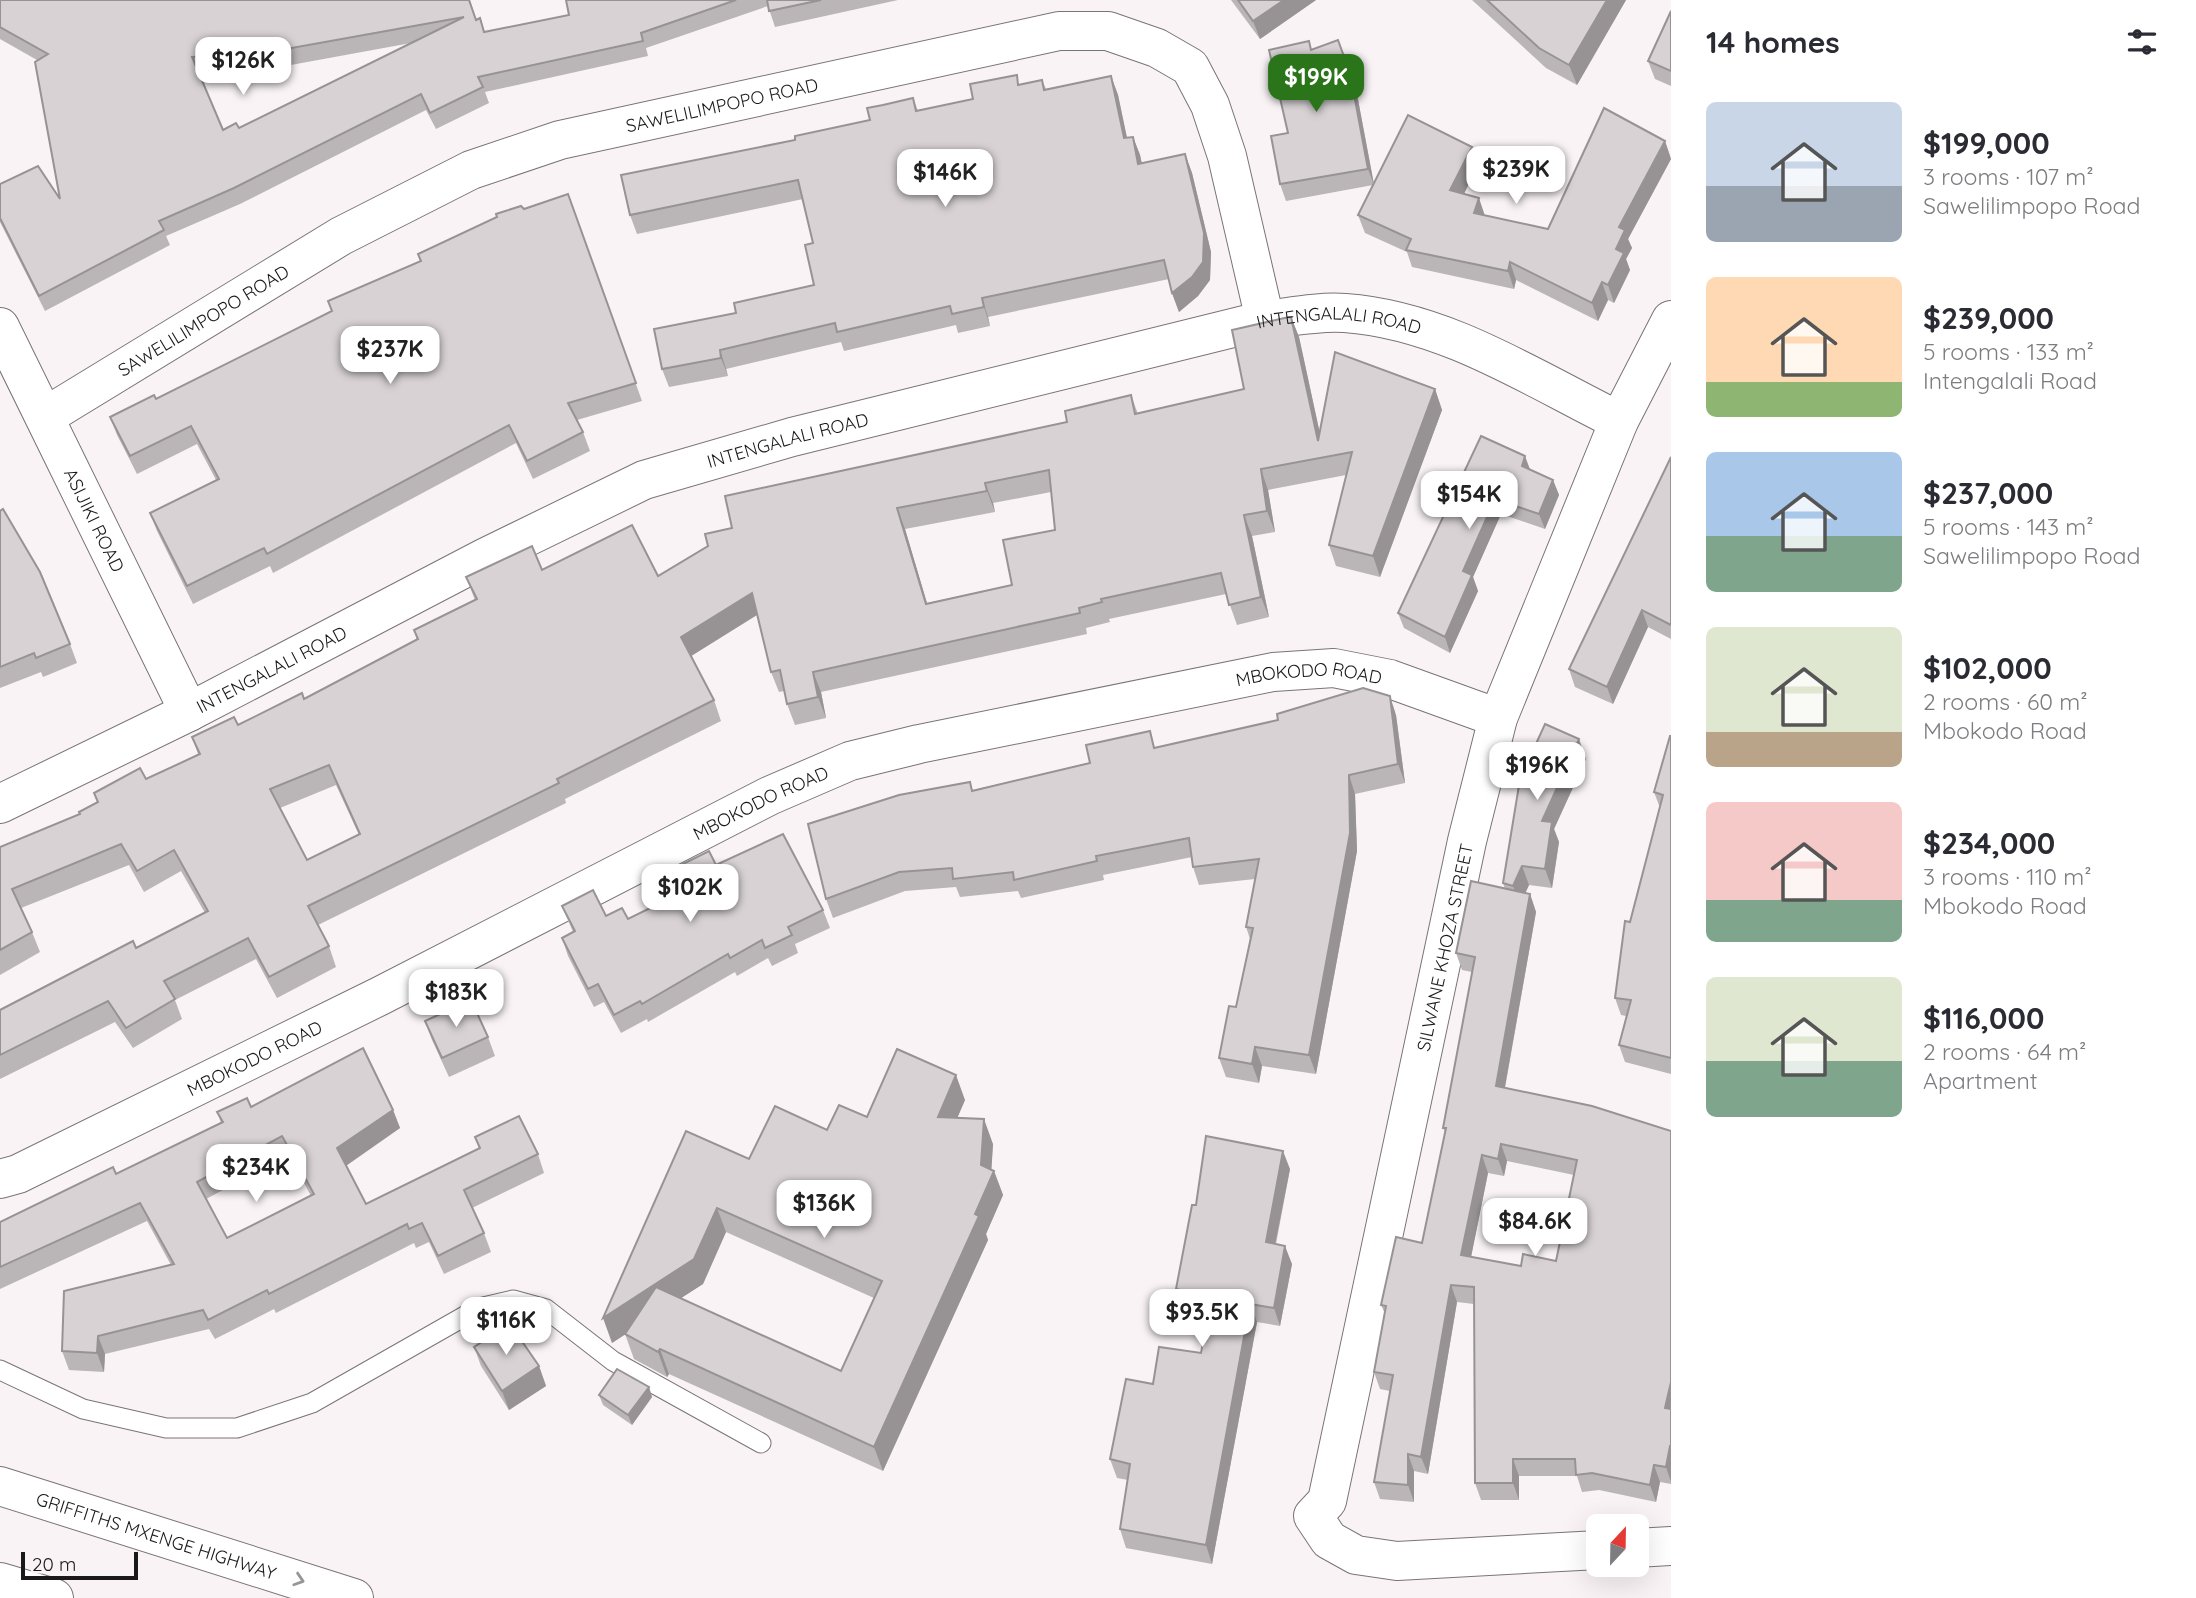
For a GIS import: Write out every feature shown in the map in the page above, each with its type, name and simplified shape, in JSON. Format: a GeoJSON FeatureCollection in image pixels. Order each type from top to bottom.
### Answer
{"type":"FeatureCollection","features":[{"type":"Feature","properties":{"kind":"street","name":"SAWELILIMPOPO ROAD"},"geometry":{"type":"LineString","coordinates":[[46,416],[341,236],[471,170],[560,140],[1059,31],[1108,31],[1157,48],[1190,67],[1210,105],[1227,156],[1265,320]]}},
{"type":"Feature","properties":{"kind":"street","name":"INTENGALALI ROAD"},"geometry":{"type":"LineString","coordinates":[[0,804],[189,712],[484,558],[644,480],[792,437],[1265,320],[1342,312],[1390,318],[1443,334],[1619,421]]}},
{"type":"Feature","properties":{"kind":"street","name":"SILWANE KHOZA STREET"},"geometry":{"type":"LineString","coordinates":[[1586,1551],[1397,1561],[1356,1555],[1329,1540],[1313,1516],[1327,1501],[1467,841],[1498,718],[1619,421],[1671,320]]}},
{"type":"Feature","properties":{"kind":"street","name":"ASIJIKI ROAD"},"geometry":{"type":"LineString","coordinates":[[0,327],[189,712]]}},
{"type":"Feature","properties":{"kind":"street","name":"MBOKODO ROAD"},"geometry":{"type":"LineString","coordinates":[[0,1179],[18,1174],[380,996],[769,796],[850,761],[933,741],[1285,671],[1334,668],[1390,678],[1498,718]]}},
{"type":"Feature","properties":{"kind":"street","name":"GRIFFITHS MXENGE HIGHWAY"},"geometry":{"type":"LineString","coordinates":[[0,1486],[354,1598]]}},
{"type":"Feature","properties":{"kind":"street"},"geometry":{"type":"LineString","coordinates":[[1649,1547],[1671,1546]]}},
{"type":"Feature","properties":{"kind":"street"},"geometry":{"type":"LineString","coordinates":[[0,1581],[54,1598]]}},
{"type":"Feature","properties":{"kind":"lane"},"geometry":{"type":"LineString","coordinates":[[0,1370],[83,1409],[166,1427],[237,1428],[312,1403],[479,1308],[513,1300],[547,1309],[613,1361],[761,1443]]}},
{"type":"Feature","properties":{"kind":"building"},"geometry":{"type":"Polygon","coordinates":[[[0,0],[469,0],[476,20],[480,18],[484,32],[569,15],[566,0],[736,0],[641,33],[643,41],[478,77],[483,87],[430,113],[421,94],[234,188],[159,221],[164,230],[39,296],[0,218],[0,184],[38,166],[60,199],[35,62],[48,54],[0,27],[0,0]],[[464,17],[252,55],[192,57],[223,130],[236,123],[239,128],[464,17]]]}},
{"type":"Feature","properties":{"kind":"building"},"geometry":{"type":"Polygon","coordinates":[[[767,0],[821,0],[769,11],[767,0]]]}},
{"type":"Feature","properties":{"kind":"building"},"geometry":{"type":"Polygon","coordinates":[[[1238,0],[1284,0],[1253,21],[1238,0]]]}},
{"type":"Feature","properties":{"kind":"building"},"geometry":{"type":"Polygon","coordinates":[[[1487,0],[1607,0],[1569,65],[1539,48],[1487,0]]]}},
{"type":"Feature","properties":{"kind":"building"},"geometry":{"type":"Polygon","coordinates":[[[1671,11],[1671,71],[1648,61],[1671,11]]]}},
{"type":"Feature","properties":{"kind":"building"},"geometry":{"type":"Polygon","coordinates":[[[1338,40],[1350,73],[1368,169],[1280,184],[1271,136],[1288,133],[1269,50],[1309,41],[1311,50],[1338,40]]]}},
{"type":"Feature","properties":{"kind":"building"},"geometry":{"type":"Polygon","coordinates":[[[1017,75],[1018,85],[1042,80],[1044,90],[1111,76],[1124,138],[1133,137],[1138,164],[1185,154],[1204,233],[1203,262],[1192,277],[1172,293],[1164,260],[982,298],[984,307],[952,314],[950,306],[837,332],[835,323],[720,350],[721,358],[662,369],[654,329],[736,313],[734,303],[814,285],[805,245],[813,243],[798,180],[630,215],[621,175],[795,140],[795,136],[870,120],[867,108],[913,98],[916,111],[973,99],[970,84],[1017,75]]]}},
{"type":"Feature","properties":{"kind":"building"},"geometry":{"type":"Polygon","coordinates":[[[1604,108],[1665,141],[1619,227],[1625,230],[1616,249],[1624,253],[1608,285],[1602,282],[1592,303],[1510,262],[1508,271],[1406,250],[1411,239],[1358,215],[1408,115],[1472,147],[1450,190],[1479,198],[1474,213],[1548,229],[1604,108]]]}},
{"type":"Feature","properties":{"kind":"building"},"geometry":{"type":"Polygon","coordinates":[[[568,194],[636,383],[568,403],[583,432],[527,461],[509,425],[267,554],[264,548],[187,586],[150,513],[219,479],[191,426],[130,456],[110,417],[154,395],[156,399],[332,311],[328,301],[421,261],[418,254],[497,217],[496,214],[521,206],[524,209],[568,194]]]}},
{"type":"Feature","properties":{"kind":"building"},"geometry":{"type":"Polygon","coordinates":[[[1291,317],[1318,441],[1335,352],[1435,389],[1373,556],[1329,545],[1352,452],[1261,469],[1267,511],[1244,515],[1261,597],[1229,605],[1221,573],[1101,599],[1102,602],[1079,608],[1080,613],[813,672],[818,697],[787,704],[780,670],[771,672],[752,593],[681,637],[714,700],[557,779],[559,783],[308,906],[329,946],[269,977],[248,938],[164,981],[175,999],[126,1028],[108,1001],[0,1055],[0,1010],[133,941],[136,948],[208,911],[174,850],[137,871],[121,844],[12,889],[32,932],[0,950],[0,847],[80,814],[79,812],[98,802],[94,793],[140,768],[146,779],[200,754],[192,737],[234,717],[238,725],[302,693],[304,699],[418,639],[414,630],[477,599],[466,577],[532,546],[542,570],[632,525],[658,576],[708,546],[705,534],[732,528],[725,496],[1067,422],[1065,411],[1131,395],[1135,414],[1244,389],[1232,330],[1291,317]],[[1049,470],[985,483],[987,491],[897,508],[926,604],[1012,585],[1003,540],[1055,530],[1049,470]],[[329,765],[270,789],[307,860],[360,834],[329,765]]]}},
{"type":"Feature","properties":{"kind":"building"},"geometry":{"type":"Polygon","coordinates":[[[1481,436],[1525,456],[1522,466],[1553,480],[1539,514],[1495,499],[1463,571],[1472,575],[1445,637],[1398,613],[1481,436]]]}},
{"type":"Feature","properties":{"kind":"building"},"geometry":{"type":"Polygon","coordinates":[[[1671,457],[1671,625],[1642,610],[1607,687],[1569,669],[1671,457]]]}},
{"type":"Feature","properties":{"kind":"building"},"geometry":{"type":"Polygon","coordinates":[[[3,509],[40,572],[70,644],[36,658],[34,653],[0,667],[0,511],[3,509]]]}},
{"type":"Feature","properties":{"kind":"building"},"geometry":{"type":"Polygon","coordinates":[[[1363,688],[1390,696],[1398,764],[1349,775],[1350,833],[1309,1055],[1255,1047],[1252,1064],[1219,1058],[1229,1006],[1236,1007],[1253,928],[1246,927],[1259,859],[1193,867],[1189,838],[1096,856],[1097,861],[1014,880],[1013,872],[953,879],[952,868],[899,872],[826,899],[808,824],[899,795],[970,782],[972,791],[1090,763],[1086,745],[1150,731],[1154,748],[1278,720],[1277,714],[1363,688]]]}},
{"type":"Feature","properties":{"kind":"building"},"geometry":{"type":"Polygon","coordinates":[[[1545,724],[1579,739],[1542,821],[1552,822],[1545,869],[1522,866],[1513,886],[1503,883],[1520,779],[1545,724]]]}},
{"type":"Feature","properties":{"kind":"building"},"geometry":{"type":"Polygon","coordinates":[[[1670,736],[1671,1058],[1619,1045],[1631,1000],[1615,998],[1625,921],[1630,922],[1663,795],[1654,792],[1670,736]]]}},
{"type":"Feature","properties":{"kind":"building"},"geometry":{"type":"Polygon","coordinates":[[[783,834],[823,910],[788,927],[792,935],[765,948],[762,940],[730,958],[728,954],[642,1004],[640,1001],[614,1015],[598,984],[588,989],[562,938],[575,931],[562,906],[593,890],[606,916],[622,908],[628,919],[693,887],[681,865],[709,851],[716,865],[783,834]]]}},
{"type":"Feature","properties":{"kind":"building"},"geometry":{"type":"Polygon","coordinates":[[[1471,881],[1530,894],[1496,1086],[1592,1106],[1671,1131],[1671,1382],[1665,1408],[1671,1409],[1671,1446],[1666,1467],[1654,1465],[1650,1485],[1592,1473],[1576,1475],[1575,1459],[1513,1459],[1513,1483],[1475,1483],[1474,1287],[1451,1285],[1421,1457],[1408,1454],[1408,1485],[1374,1482],[1393,1375],[1374,1372],[1386,1306],[1381,1305],[1396,1237],[1422,1243],[1446,1128],[1443,1128],[1475,957],[1456,953],[1471,881]],[[1501,1144],[1498,1159],[1482,1155],[1461,1255],[1521,1266],[1523,1254],[1556,1261],[1577,1160],[1501,1144]]]}},
{"type":"Feature","properties":{"kind":"building"},"geometry":{"type":"Polygon","coordinates":[[[471,1000],[488,1037],[442,1058],[425,1021],[471,1000]]]}},
{"type":"Feature","properties":{"kind":"building"},"geometry":{"type":"Polygon","coordinates":[[[363,1048],[393,1110],[337,1148],[366,1204],[480,1148],[475,1137],[519,1116],[538,1154],[464,1190],[484,1233],[438,1256],[422,1223],[409,1229],[407,1224],[269,1294],[267,1290],[208,1320],[203,1310],[98,1336],[97,1353],[62,1351],[64,1291],[174,1264],[140,1203],[0,1267],[0,1222],[113,1167],[116,1174],[223,1122],[217,1112],[247,1098],[251,1107],[363,1048]],[[282,1136],[197,1182],[227,1238],[314,1194],[282,1136]]]}},
{"type":"Feature","properties":{"kind":"building"},"geometry":{"type":"Polygon","coordinates":[[[897,1049],[956,1075],[938,1117],[984,1119],[981,1165],[994,1171],[975,1214],[979,1216],[874,1447],[660,1349],[658,1352],[625,1334],[656,1287],[841,1371],[882,1281],[717,1208],[694,1259],[603,1318],[686,1131],[749,1159],[775,1106],[827,1130],[839,1105],[867,1117],[897,1049]]]}},
{"type":"Feature","properties":{"kind":"building"},"geometry":{"type":"Polygon","coordinates":[[[1206,1136],[1283,1151],[1266,1242],[1285,1246],[1274,1308],[1250,1304],[1206,1545],[1120,1529],[1130,1464],[1110,1459],[1126,1379],[1153,1384],[1159,1347],[1201,1353],[1212,1297],[1176,1289],[1192,1205],[1196,1205],[1206,1136]]]}},
{"type":"Feature","properties":{"kind":"building"},"geometry":{"type":"Polygon","coordinates":[[[510,1324],[539,1366],[502,1391],[474,1347],[510,1324]]]}},
{"type":"Feature","properties":{"kind":"building"},"geometry":{"type":"Polygon","coordinates":[[[617,1369],[649,1387],[628,1415],[599,1395],[617,1369]]]}}]}
